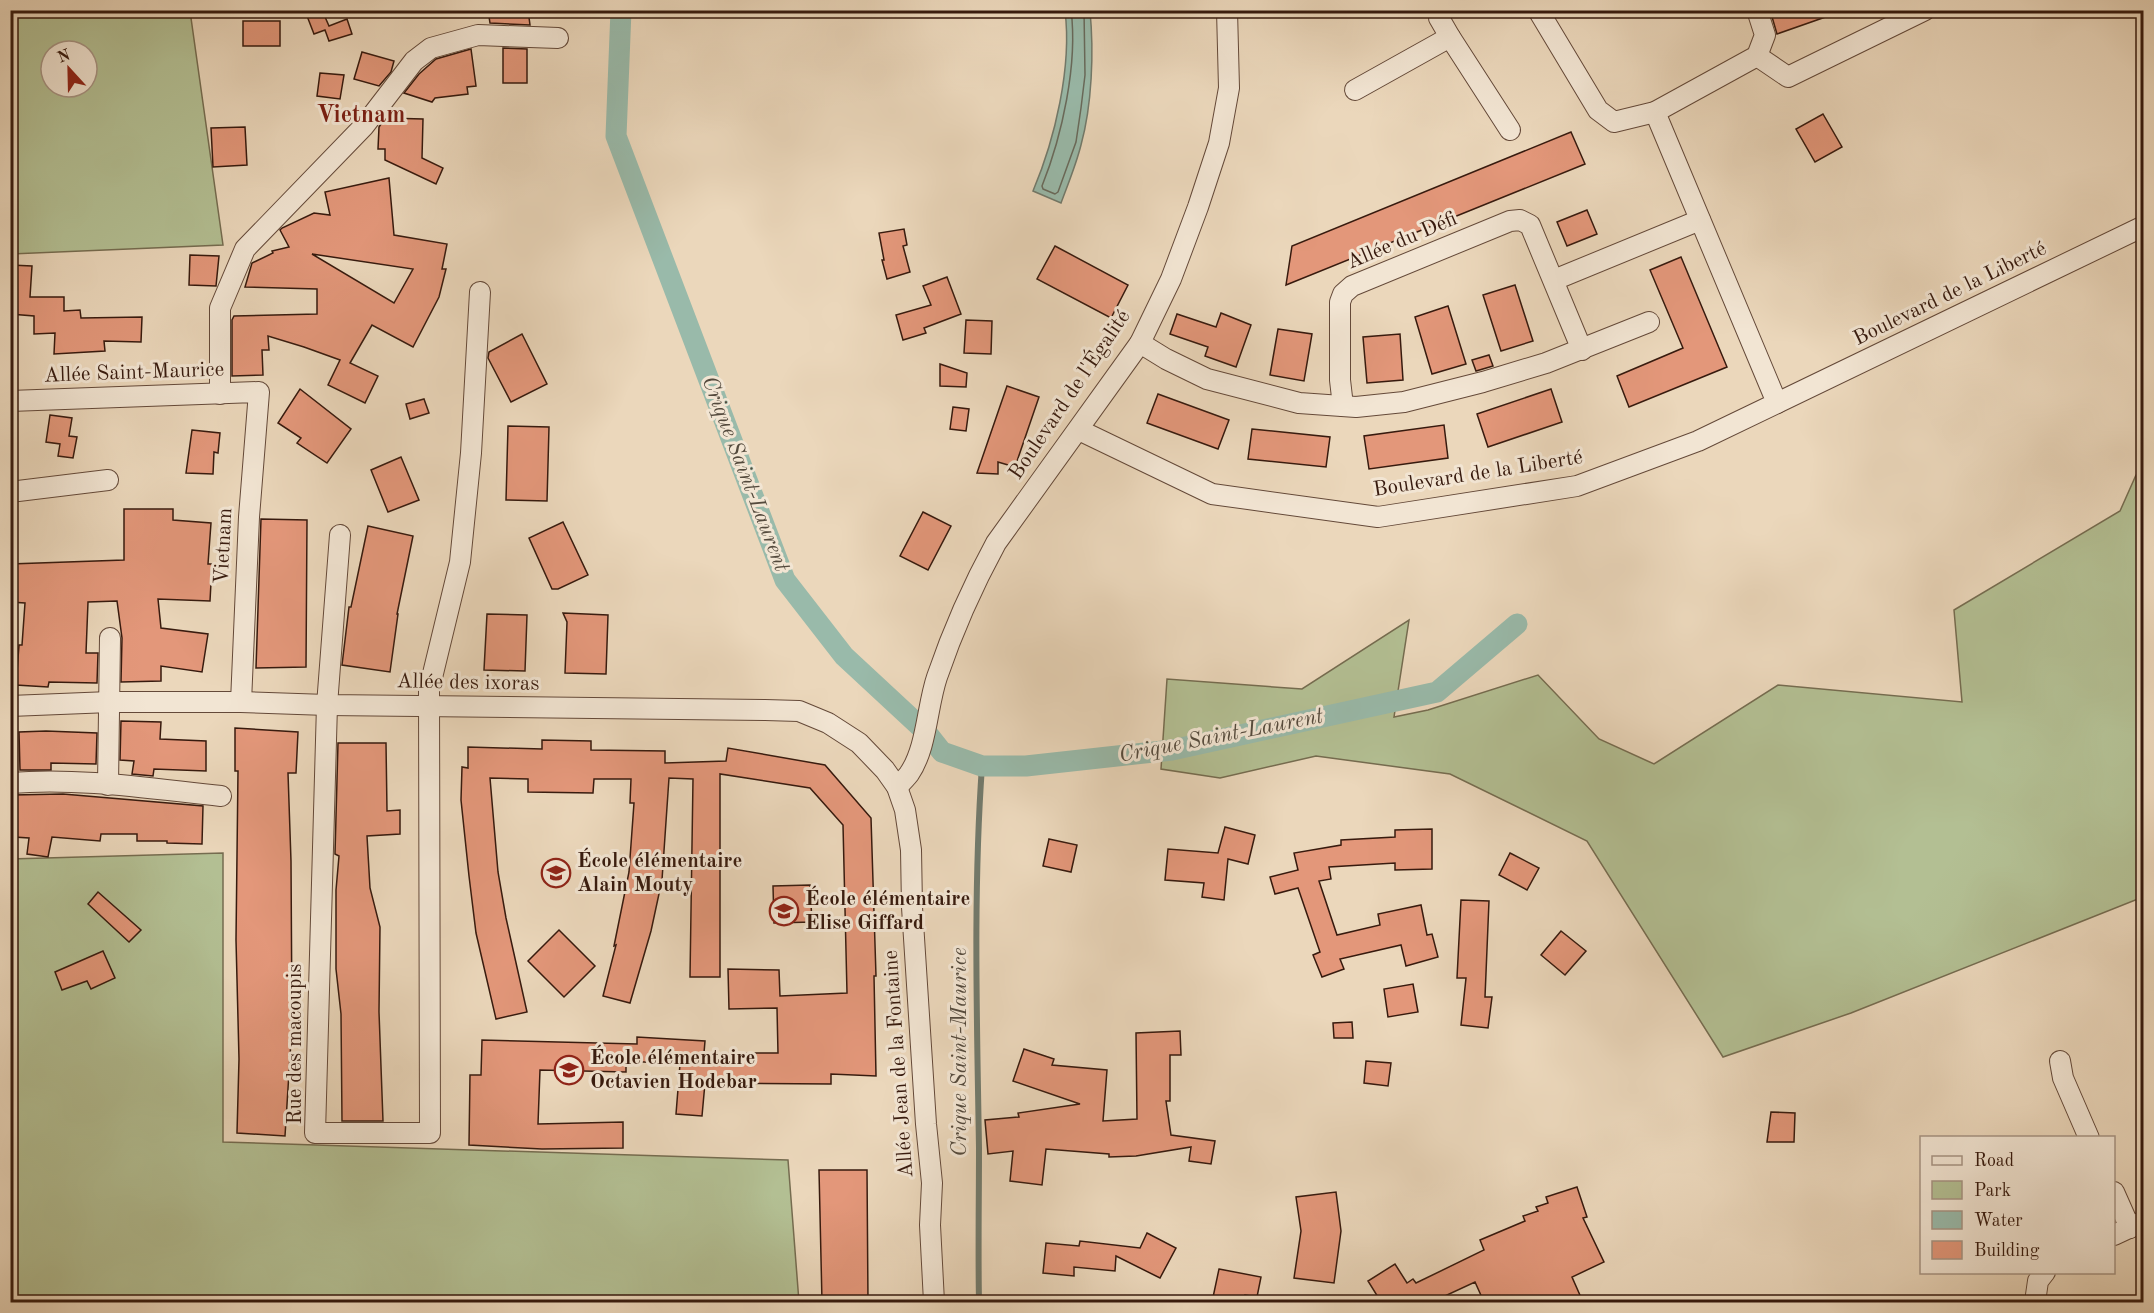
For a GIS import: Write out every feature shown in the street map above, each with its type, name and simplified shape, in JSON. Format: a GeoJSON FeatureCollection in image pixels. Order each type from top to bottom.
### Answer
{"type":"FeatureCollection","features":[{"type":"Feature","properties":{"kind":"street","name":"Boulevard de l'Égalité"},"geometry":{"type":"LineString","coordinates":[[897,787],[910,772],[919,752],[935,680],[961,610],[978,575],[996,543],[1080,430],[1140,344],[1171,279],[1219,143],[1229,87],[1227,10]]}},
{"type":"Feature","properties":{"kind":"street"},"geometry":{"type":"LineString","coordinates":[[1439,10],[1439,18],[1450,37],[1510,130]]}},
{"type":"Feature","properties":{"kind":"street"},"geometry":{"type":"LineString","coordinates":[[1538,10],[1598,110],[1614,122],[1655,112],[1757,56],[1765,34],[1757,10]]}},
{"type":"Feature","properties":{"kind":"street"},"geometry":{"type":"LineString","coordinates":[[1757,56],[1788,78],[1925,10]]}},
{"type":"Feature","properties":{"kind":"street"},"geometry":{"type":"LineString","coordinates":[[220,394],[220,308],[245,249],[364,126],[414,61],[430,48],[478,35],[558,38]]}},
{"type":"Feature","properties":{"kind":"street"},"geometry":{"type":"LineString","coordinates":[[1355,90],[1450,37]]}},
{"type":"Feature","properties":{"kind":"street"},"geometry":{"type":"LineString","coordinates":[[1655,112],[1777,403]]}},
{"type":"Feature","properties":{"kind":"street","name":"Allée du Défi"},"geometry":{"type":"LineString","coordinates":[[1343,406],[1340,380],[1340,302],[1343,294],[1352,286],[1510,221],[1520,220],[1530,225],[1582,350]]}},
{"type":"Feature","properties":{"kind":"street"},"geometry":{"type":"LineString","coordinates":[[1554,280],[1700,220]]}},
{"type":"Feature","properties":{"kind":"street","name":"Boulevard de la Liberté"},"geometry":{"type":"LineString","coordinates":[[1080,430],[1212,494],[1378,517],[1577,486],[1698,441],[2144,226]]}},
{"type":"Feature","properties":{"kind":"street"},"geometry":{"type":"LineString","coordinates":[[429,706],[429,690],[460,562],[471,453],[480,292]]}},
{"type":"Feature","properties":{"kind":"street"},"geometry":{"type":"LineString","coordinates":[[1140,344],[1207,379],[1299,403],[1343,406],[1404,402],[1493,379],[1582,350],[1649,322]]}},
{"type":"Feature","properties":{"kind":"street","name":"Allée Saint-Maurice"},"geometry":{"type":"LineString","coordinates":[[10,401],[259,393]]}},
{"type":"Feature","properties":{"kind":"street","name":"Vietnam"},"geometry":{"type":"LineString","coordinates":[[241,702],[249,517],[259,393]]}},
{"type":"Feature","properties":{"kind":"street"},"geometry":{"type":"LineString","coordinates":[[10,492],[108,480]]}},
{"type":"Feature","properties":{"kind":"street"},"geometry":{"type":"LineString","coordinates":[[327,705],[340,535]]}},
{"type":"Feature","properties":{"kind":"street"},"geometry":{"type":"LineString","coordinates":[[108,785],[110,638]]}},
{"type":"Feature","properties":{"kind":"street","name":"Allée des ixoras"},"geometry":{"type":"LineString","coordinates":[[10,706],[110,702],[241,702],[799,711],[828,723],[860,744],[885,770],[897,787]]}},
{"type":"Feature","properties":{"kind":"street","name":"Rue des macoupis"},"geometry":{"type":"LineString","coordinates":[[327,705],[315,1133],[430,1133],[429,706]]}},
{"type":"Feature","properties":{"kind":"street"},"geometry":{"type":"LineString","coordinates":[[10,783],[32,781],[108,785],[221,796]]}},
{"type":"Feature","properties":{"kind":"street","name":"Allée Jean de la Fontaine"},"geometry":{"type":"LineString","coordinates":[[897,787],[904,810],[910,849],[926,1124],[932,1183],[930,1225],[934,1302]]}},
{"type":"Feature","properties":{"kind":"street"},"geometry":{"type":"LineString","coordinates":[[2060,1060],[2063,1078],[2089,1136]]}},
{"type":"Feature","properties":{"kind":"street"},"geometry":{"type":"LineString","coordinates":[[2115,1194],[2129,1228]]}},
{"type":"Feature","properties":{"kind":"street"},"geometry":{"type":"LineString","coordinates":[[2035,1302],[2038,1281],[2043,1274]]}},
{"type":"Feature","properties":{"kind":"green space"},"geometry":{"type":"Polygon","coordinates":[[[10,11],[190,11],[223,245],[11,254],[10,11]]]}},
{"type":"Feature","properties":{"kind":"green space"},"geometry":{"type":"Polygon","coordinates":[[[2143,472],[2143,897],[1851,1013],[1723,1057],[1587,841],[1450,774],[1316,756],[1220,778],[1161,769],[1167,679],[1302,689],[1409,620],[1394,717],[1428,710],[1538,675],[1599,739],[1654,764],[1778,685],[1962,702],[1954,610],[2120,511],[2136,475],[2143,472]]]}},
{"type":"Feature","properties":{"kind":"green space"},"geometry":{"type":"Polygon","coordinates":[[[223,853],[223,1142],[788,1160],[799,1302],[11,1302],[10,859],[223,853]]]}},
{"type":"Feature","properties":{"kind":"water"},"geometry":{"type":"Polygon","coordinates":[[[1065,11],[1090,11],[1092,61],[1085,129],[1077,160],[1061,203],[1033,191],[1055,126],[1060,102],[1066,55],[1065,11]]]}},
{"type":"Feature","properties":{"kind":"building"},"geometry":{"type":"Polygon","coordinates":[[[322,10],[329,26],[347,19],[352,34],[329,41],[325,30],[314,34],[307,16],[322,10]]]}},
{"type":"Feature","properties":{"kind":"building"},"geometry":{"type":"Polygon","coordinates":[[[488,10],[528,10],[530,25],[490,23],[488,10]]]}},
{"type":"Feature","properties":{"kind":"building"},"geometry":{"type":"Polygon","coordinates":[[[1770,10],[1836,10],[1837,13],[1777,34],[1770,10]]]}},
{"type":"Feature","properties":{"kind":"building"},"geometry":{"type":"Polygon","coordinates":[[[243,21],[280,21],[280,46],[243,46],[243,21]]]}},
{"type":"Feature","properties":{"kind":"building"},"geometry":{"type":"Polygon","coordinates":[[[503,48],[527,49],[527,83],[503,83],[503,48]]]}},
{"type":"Feature","properties":{"kind":"building"},"geometry":{"type":"Polygon","coordinates":[[[471,49],[476,86],[467,87],[468,94],[435,98],[432,102],[404,93],[419,74],[436,59],[471,49]]]}},
{"type":"Feature","properties":{"kind":"building"},"geometry":{"type":"Polygon","coordinates":[[[362,52],[394,61],[391,72],[379,86],[354,79],[362,52]]]}},
{"type":"Feature","properties":{"kind":"building"},"geometry":{"type":"Polygon","coordinates":[[[320,73],[344,75],[340,99],[317,96],[320,73]]]}},
{"type":"Feature","properties":{"kind":"building"},"geometry":{"type":"Polygon","coordinates":[[[1823,114],[1842,147],[1815,162],[1796,129],[1823,114]]]}},
{"type":"Feature","properties":{"kind":"building"},"geometry":{"type":"Polygon","coordinates":[[[385,118],[423,119],[422,158],[443,168],[436,184],[385,160],[385,149],[378,149],[379,127],[385,118]]]}},
{"type":"Feature","properties":{"kind":"building"},"geometry":{"type":"Polygon","coordinates":[[[245,127],[247,165],[213,167],[211,128],[245,127]]]}},
{"type":"Feature","properties":{"kind":"building"},"geometry":{"type":"Polygon","coordinates":[[[1571,132],[1585,164],[1286,285],[1292,246],[1571,132]]]}},
{"type":"Feature","properties":{"kind":"building"},"geometry":{"type":"Polygon","coordinates":[[[389,178],[394,235],[447,244],[442,269],[446,269],[439,297],[413,347],[372,325],[350,363],[378,376],[365,403],[328,385],[340,360],[268,336],[269,350],[262,350],[263,375],[232,376],[232,320],[234,316],[317,314],[317,289],[245,287],[252,263],[273,253],[272,251],[289,247],[280,230],[282,228],[314,213],[330,215],[325,192],[389,178]],[[312,254],[394,303],[413,269],[312,254]]]}},
{"type":"Feature","properties":{"kind":"building"},"geometry":{"type":"Polygon","coordinates":[[[1587,210],[1597,234],[1567,246],[1557,222],[1587,210]]]}},
{"type":"Feature","properties":{"kind":"building"},"geometry":{"type":"Polygon","coordinates":[[[904,229],[907,245],[903,246],[910,272],[887,279],[879,233],[904,229]]]}},
{"type":"Feature","properties":{"kind":"building"},"geometry":{"type":"Polygon","coordinates":[[[1055,246],[1128,285],[1111,318],[1037,279],[1055,246]]]}},
{"type":"Feature","properties":{"kind":"building"},"geometry":{"type":"Polygon","coordinates":[[[190,255],[219,256],[216,286],[189,285],[190,255]]]}},
{"type":"Feature","properties":{"kind":"building"},"geometry":{"type":"Polygon","coordinates":[[[1681,257],[1727,367],[1629,407],[1617,376],[1683,348],[1650,270],[1681,257]]]}},
{"type":"Feature","properties":{"kind":"building"},"geometry":{"type":"Polygon","coordinates":[[[10,265],[32,266],[30,297],[64,297],[64,311],[80,310],[81,318],[142,317],[141,342],[104,341],[105,351],[54,354],[55,333],[34,334],[34,316],[10,314],[10,265]]]}},
{"type":"Feature","properties":{"kind":"building"},"geometry":{"type":"Polygon","coordinates":[[[947,277],[961,314],[924,328],[926,333],[903,340],[896,315],[931,305],[923,286],[947,277]]]}},
{"type":"Feature","properties":{"kind":"building"},"geometry":{"type":"Polygon","coordinates":[[[1515,285],[1533,341],[1501,351],[1483,295],[1515,285]]]}},
{"type":"Feature","properties":{"kind":"building"},"geometry":{"type":"Polygon","coordinates":[[[1448,306],[1466,364],[1432,374],[1415,317],[1448,306]]]}},
{"type":"Feature","properties":{"kind":"building"},"geometry":{"type":"Polygon","coordinates":[[[1221,313],[1251,325],[1236,367],[1205,356],[1208,347],[1170,334],[1177,314],[1216,327],[1221,313]]]}},
{"type":"Feature","properties":{"kind":"building"},"geometry":{"type":"Polygon","coordinates":[[[966,320],[992,321],[991,354],[964,353],[966,320]]]}},
{"type":"Feature","properties":{"kind":"building"},"geometry":{"type":"Polygon","coordinates":[[[1278,329],[1312,334],[1304,381],[1270,375],[1278,329]]]}},
{"type":"Feature","properties":{"kind":"building"},"geometry":{"type":"Polygon","coordinates":[[[522,334],[547,384],[511,402],[488,358],[489,352],[522,334]]]}},
{"type":"Feature","properties":{"kind":"building"},"geometry":{"type":"Polygon","coordinates":[[[1400,334],[1403,380],[1367,383],[1363,337],[1400,334]]]}},
{"type":"Feature","properties":{"kind":"building"},"geometry":{"type":"Polygon","coordinates":[[[1489,355],[1493,366],[1476,371],[1472,360],[1489,355]]]}},
{"type":"Feature","properties":{"kind":"building"},"geometry":{"type":"Polygon","coordinates":[[[940,364],[967,373],[966,387],[940,386],[940,364]]]}},
{"type":"Feature","properties":{"kind":"building"},"geometry":{"type":"Polygon","coordinates":[[[1007,386],[1039,397],[1015,467],[998,462],[998,474],[977,473],[1007,386]]]}},
{"type":"Feature","properties":{"kind":"building"},"geometry":{"type":"Polygon","coordinates":[[[300,389],[351,429],[327,463],[297,443],[301,438],[278,423],[300,389]]]}},
{"type":"Feature","properties":{"kind":"building"},"geometry":{"type":"Polygon","coordinates":[[[1551,389],[1562,422],[1488,447],[1477,414],[1551,389]]]}},
{"type":"Feature","properties":{"kind":"building"},"geometry":{"type":"Polygon","coordinates":[[[1158,394],[1229,420],[1218,449],[1147,423],[1158,394]]]}},
{"type":"Feature","properties":{"kind":"building"},"geometry":{"type":"Polygon","coordinates":[[[424,399],[429,413],[410,419],[406,404],[424,399]]]}},
{"type":"Feature","properties":{"kind":"building"},"geometry":{"type":"Polygon","coordinates":[[[953,407],[969,409],[966,431],[950,429],[953,407]]]}},
{"type":"Feature","properties":{"kind":"building"},"geometry":{"type":"Polygon","coordinates":[[[50,415],[72,418],[69,436],[77,437],[73,458],[58,456],[60,444],[46,442],[50,415]]]}},
{"type":"Feature","properties":{"kind":"building"},"geometry":{"type":"Polygon","coordinates":[[[1444,425],[1448,458],[1369,469],[1364,436],[1444,425]]]}},
{"type":"Feature","properties":{"kind":"building"},"geometry":{"type":"Polygon","coordinates":[[[508,426],[549,427],[547,501],[506,500],[508,426]]]}},
{"type":"Feature","properties":{"kind":"building"},"geometry":{"type":"Polygon","coordinates":[[[1252,429],[1330,437],[1326,467],[1248,459],[1252,429]]]}},
{"type":"Feature","properties":{"kind":"building"},"geometry":{"type":"Polygon","coordinates":[[[192,430],[220,433],[218,453],[214,452],[213,474],[186,473],[192,430]]]}},
{"type":"Feature","properties":{"kind":"building"},"geometry":{"type":"Polygon","coordinates":[[[401,457],[419,500],[388,512],[371,470],[401,457]]]}},
{"type":"Feature","properties":{"kind":"building"},"geometry":{"type":"Polygon","coordinates":[[[124,509],[173,509],[173,520],[211,523],[208,564],[212,564],[210,601],[158,599],[161,628],[208,634],[202,672],[161,666],[161,681],[121,682],[122,638],[117,601],[88,602],[86,653],[98,653],[97,683],[49,682],[48,687],[16,685],[25,603],[10,602],[10,564],[124,560],[124,509]]]}},
{"type":"Feature","properties":{"kind":"building"},"geometry":{"type":"Polygon","coordinates":[[[923,512],[951,526],[928,570],[900,556],[923,512]]]}},
{"type":"Feature","properties":{"kind":"building"},"geometry":{"type":"Polygon","coordinates":[[[261,519],[307,520],[306,667],[256,668],[261,519]]]}},
{"type":"Feature","properties":{"kind":"building"},"geometry":{"type":"Polygon","coordinates":[[[563,522],[588,575],[558,589],[552,589],[529,538],[563,522]]]}},
{"type":"Feature","properties":{"kind":"building"},"geometry":{"type":"Polygon","coordinates":[[[368,526],[413,536],[397,614],[390,672],[342,665],[349,607],[351,607],[368,526]]]}},
{"type":"Feature","properties":{"kind":"building"},"geometry":{"type":"Polygon","coordinates":[[[563,613],[608,615],[606,674],[565,673],[567,622],[563,613]]]}},
{"type":"Feature","properties":{"kind":"building"},"geometry":{"type":"Polygon","coordinates":[[[487,614],[527,615],[525,671],[484,670],[487,614]]]}},
{"type":"Feature","properties":{"kind":"building"},"geometry":{"type":"Polygon","coordinates":[[[121,721],[161,722],[160,739],[206,741],[206,771],[154,769],[153,776],[132,774],[134,761],[120,760],[121,721]]]}},
{"type":"Feature","properties":{"kind":"building"},"geometry":{"type":"Polygon","coordinates":[[[235,728],[298,732],[296,773],[288,773],[292,1025],[285,1136],[237,1133],[238,771],[235,771],[235,728]]]}},
{"type":"Feature","properties":{"kind":"building"},"geometry":{"type":"Polygon","coordinates":[[[19,732],[97,733],[96,764],[51,763],[51,770],[20,770],[19,732]]]}},
{"type":"Feature","properties":{"kind":"building"},"geometry":{"type":"Polygon","coordinates":[[[542,740],[591,741],[591,750],[665,751],[665,763],[726,761],[728,748],[825,765],[871,818],[876,976],[874,976],[876,1076],[831,1074],[831,1084],[705,1083],[702,1116],[676,1114],[680,1064],[626,1061],[626,1072],[540,1070],[538,1124],[623,1122],[623,1148],[542,1149],[469,1145],[470,1075],[481,1075],[482,1040],[637,1044],[637,1037],[705,1041],[704,1053],[778,1053],[777,1008],[729,1009],[728,969],[779,970],[780,996],[847,993],[843,825],[810,788],[720,774],[720,977],[690,977],[693,779],[669,778],[662,880],[651,931],[630,1003],[603,996],[616,945],[614,946],[629,872],[634,803],[630,803],[631,779],[594,779],[593,793],[528,792],[528,779],[490,778],[498,872],[527,1012],[496,1019],[476,933],[461,800],[462,767],[468,768],[468,747],[542,749],[542,740]]]}},
{"type":"Feature","properties":{"kind":"building"},"geometry":{"type":"Polygon","coordinates":[[[338,743],[386,743],[387,811],[400,810],[400,834],[367,836],[370,888],[380,927],[379,1012],[383,1121],[342,1121],[341,1014],[336,969],[336,890],[339,856],[335,854],[338,743]]]}},
{"type":"Feature","properties":{"kind":"building"},"geometry":{"type":"Polygon","coordinates":[[[63,794],[203,806],[202,844],[137,841],[137,834],[101,834],[100,841],[52,837],[48,857],[27,854],[29,838],[14,837],[13,795],[63,794]]]}},
{"type":"Feature","properties":{"kind":"building"},"geometry":{"type":"Polygon","coordinates":[[[1225,827],[1255,835],[1248,864],[1228,859],[1224,900],[1202,897],[1204,883],[1165,880],[1168,849],[1218,853],[1225,827]]]}},
{"type":"Feature","properties":{"kind":"building"},"geometry":{"type":"Polygon","coordinates":[[[1432,829],[1432,869],[1395,870],[1395,863],[1329,867],[1331,879],[1319,881],[1337,935],[1380,925],[1378,914],[1421,905],[1427,935],[1432,934],[1438,957],[1406,966],[1401,945],[1340,959],[1344,969],[1322,977],[1313,955],[1320,952],[1298,888],[1275,894],[1270,877],[1298,870],[1294,853],[1341,845],[1341,840],[1395,837],[1395,830],[1432,829]]]}},
{"type":"Feature","properties":{"kind":"building"},"geometry":{"type":"Polygon","coordinates":[[[1049,839],[1077,845],[1071,872],[1043,866],[1049,839]]]}},
{"type":"Feature","properties":{"kind":"building"},"geometry":{"type":"Polygon","coordinates":[[[1510,853],[1539,868],[1527,890],[1499,875],[1510,853]]]}},
{"type":"Feature","properties":{"kind":"building"},"geometry":{"type":"Polygon","coordinates":[[[810,885],[812,922],[774,923],[773,886],[810,885]]]}},
{"type":"Feature","properties":{"kind":"building"},"geometry":{"type":"Polygon","coordinates":[[[98,892],[141,930],[129,942],[88,904],[98,892]]]}},
{"type":"Feature","properties":{"kind":"building"},"geometry":{"type":"Polygon","coordinates":[[[1461,900],[1489,901],[1485,997],[1492,997],[1488,1028],[1461,1025],[1466,978],[1457,978],[1461,900]]]}},
{"type":"Feature","properties":{"kind":"building"},"geometry":{"type":"Polygon","coordinates":[[[559,930],[595,966],[564,997],[528,961],[559,930]]]}},
{"type":"Feature","properties":{"kind":"building"},"geometry":{"type":"Polygon","coordinates":[[[1561,931],[1586,951],[1565,975],[1541,955],[1561,931]]]}},
{"type":"Feature","properties":{"kind":"building"},"geometry":{"type":"Polygon","coordinates":[[[103,951],[115,978],[91,989],[87,981],[62,990],[55,972],[103,951]]]}},
{"type":"Feature","properties":{"kind":"building"},"geometry":{"type":"Polygon","coordinates":[[[1413,984],[1418,1012],[1388,1017],[1384,989],[1413,984]]]}},
{"type":"Feature","properties":{"kind":"building"},"geometry":{"type":"Polygon","coordinates":[[[1352,1022],[1353,1038],[1334,1038],[1333,1023],[1352,1022]]]}},
{"type":"Feature","properties":{"kind":"building"},"geometry":{"type":"Polygon","coordinates":[[[1180,1031],[1181,1055],[1170,1055],[1170,1101],[1166,1101],[1171,1135],[1215,1141],[1211,1164],[1189,1161],[1191,1147],[1136,1156],[1109,1157],[1109,1154],[1046,1149],[1042,1185],[1010,1181],[1013,1151],[988,1154],[985,1120],[1019,1117],[1018,1113],[1080,1104],[1013,1081],[1024,1049],[1054,1059],[1052,1065],[1107,1070],[1103,1121],[1137,1119],[1136,1033],[1180,1031]]]}},
{"type":"Feature","properties":{"kind":"building"},"geometry":{"type":"Polygon","coordinates":[[[1366,1061],[1391,1063],[1388,1086],[1364,1083],[1366,1061]]]}},
{"type":"Feature","properties":{"kind":"building"},"geometry":{"type":"Polygon","coordinates":[[[1771,1112],[1795,1113],[1794,1142],[1767,1142],[1771,1112]]]}},
{"type":"Feature","properties":{"kind":"building"},"geometry":{"type":"Polygon","coordinates":[[[819,1170],[867,1170],[868,1302],[822,1302],[819,1170]]]}},
{"type":"Feature","properties":{"kind":"building"},"geometry":{"type":"Polygon","coordinates":[[[1577,1187],[1587,1217],[1583,1218],[1604,1262],[1572,1277],[1583,1302],[1484,1302],[1475,1282],[1432,1302],[1381,1302],[1368,1281],[1395,1264],[1407,1283],[1413,1279],[1416,1283],[1484,1250],[1480,1240],[1525,1221],[1523,1216],[1538,1211],[1536,1207],[1548,1203],[1546,1197],[1577,1187]]]}},
{"type":"Feature","properties":{"kind":"building"},"geometry":{"type":"Polygon","coordinates":[[[1336,1192],[1341,1231],[1334,1283],[1294,1278],[1301,1231],[1296,1197],[1336,1192]]]}},
{"type":"Feature","properties":{"kind":"building"},"geometry":{"type":"Polygon","coordinates":[[[1147,1233],[1176,1248],[1160,1278],[1116,1256],[1115,1271],[1074,1267],[1074,1276],[1043,1273],[1046,1243],[1079,1246],[1080,1241],[1140,1248],[1147,1233]]]}},
{"type":"Feature","properties":{"kind":"building"},"geometry":{"type":"Polygon","coordinates":[[[1219,1269],[1261,1277],[1257,1297],[1245,1295],[1244,1302],[1212,1302],[1219,1269]]]}},
{"type":"Feature","properties":{"kind":"waterway","name":"Crique Saint-Laurent"},"geometry":{"type":"LineString","coordinates":[[621,10],[616,136],[785,580],[844,656],[927,733],[942,752],[982,766],[1026,766],[1172,750],[1437,692],[1517,624]]}},
{"type":"Feature","properties":{"kind":"waterway","name":"Crique Saint-Maurice"},"geometry":{"type":"LineString","coordinates":[[979,1302],[977,909],[982,766]]}},
{"type":"Feature","properties":{"kind":"place","name":"École élémentaire Alain Mouty"},"geometry":{"type":"Point","coordinates":[556,873]}},
{"type":"Feature","properties":{"kind":"place","name":"École élémentaire Elise Giffard"},"geometry":{"type":"Point","coordinates":[784,911]}},
{"type":"Feature","properties":{"kind":"place","name":"École élémentaire Octavien Hodebar"},"geometry":{"type":"Point","coordinates":[569,1070]}},
{"type":"Feature","properties":{"kind":"district","name":"Vietnam"},"geometry":{"type":"Point","coordinates":[361,116]}}]}
